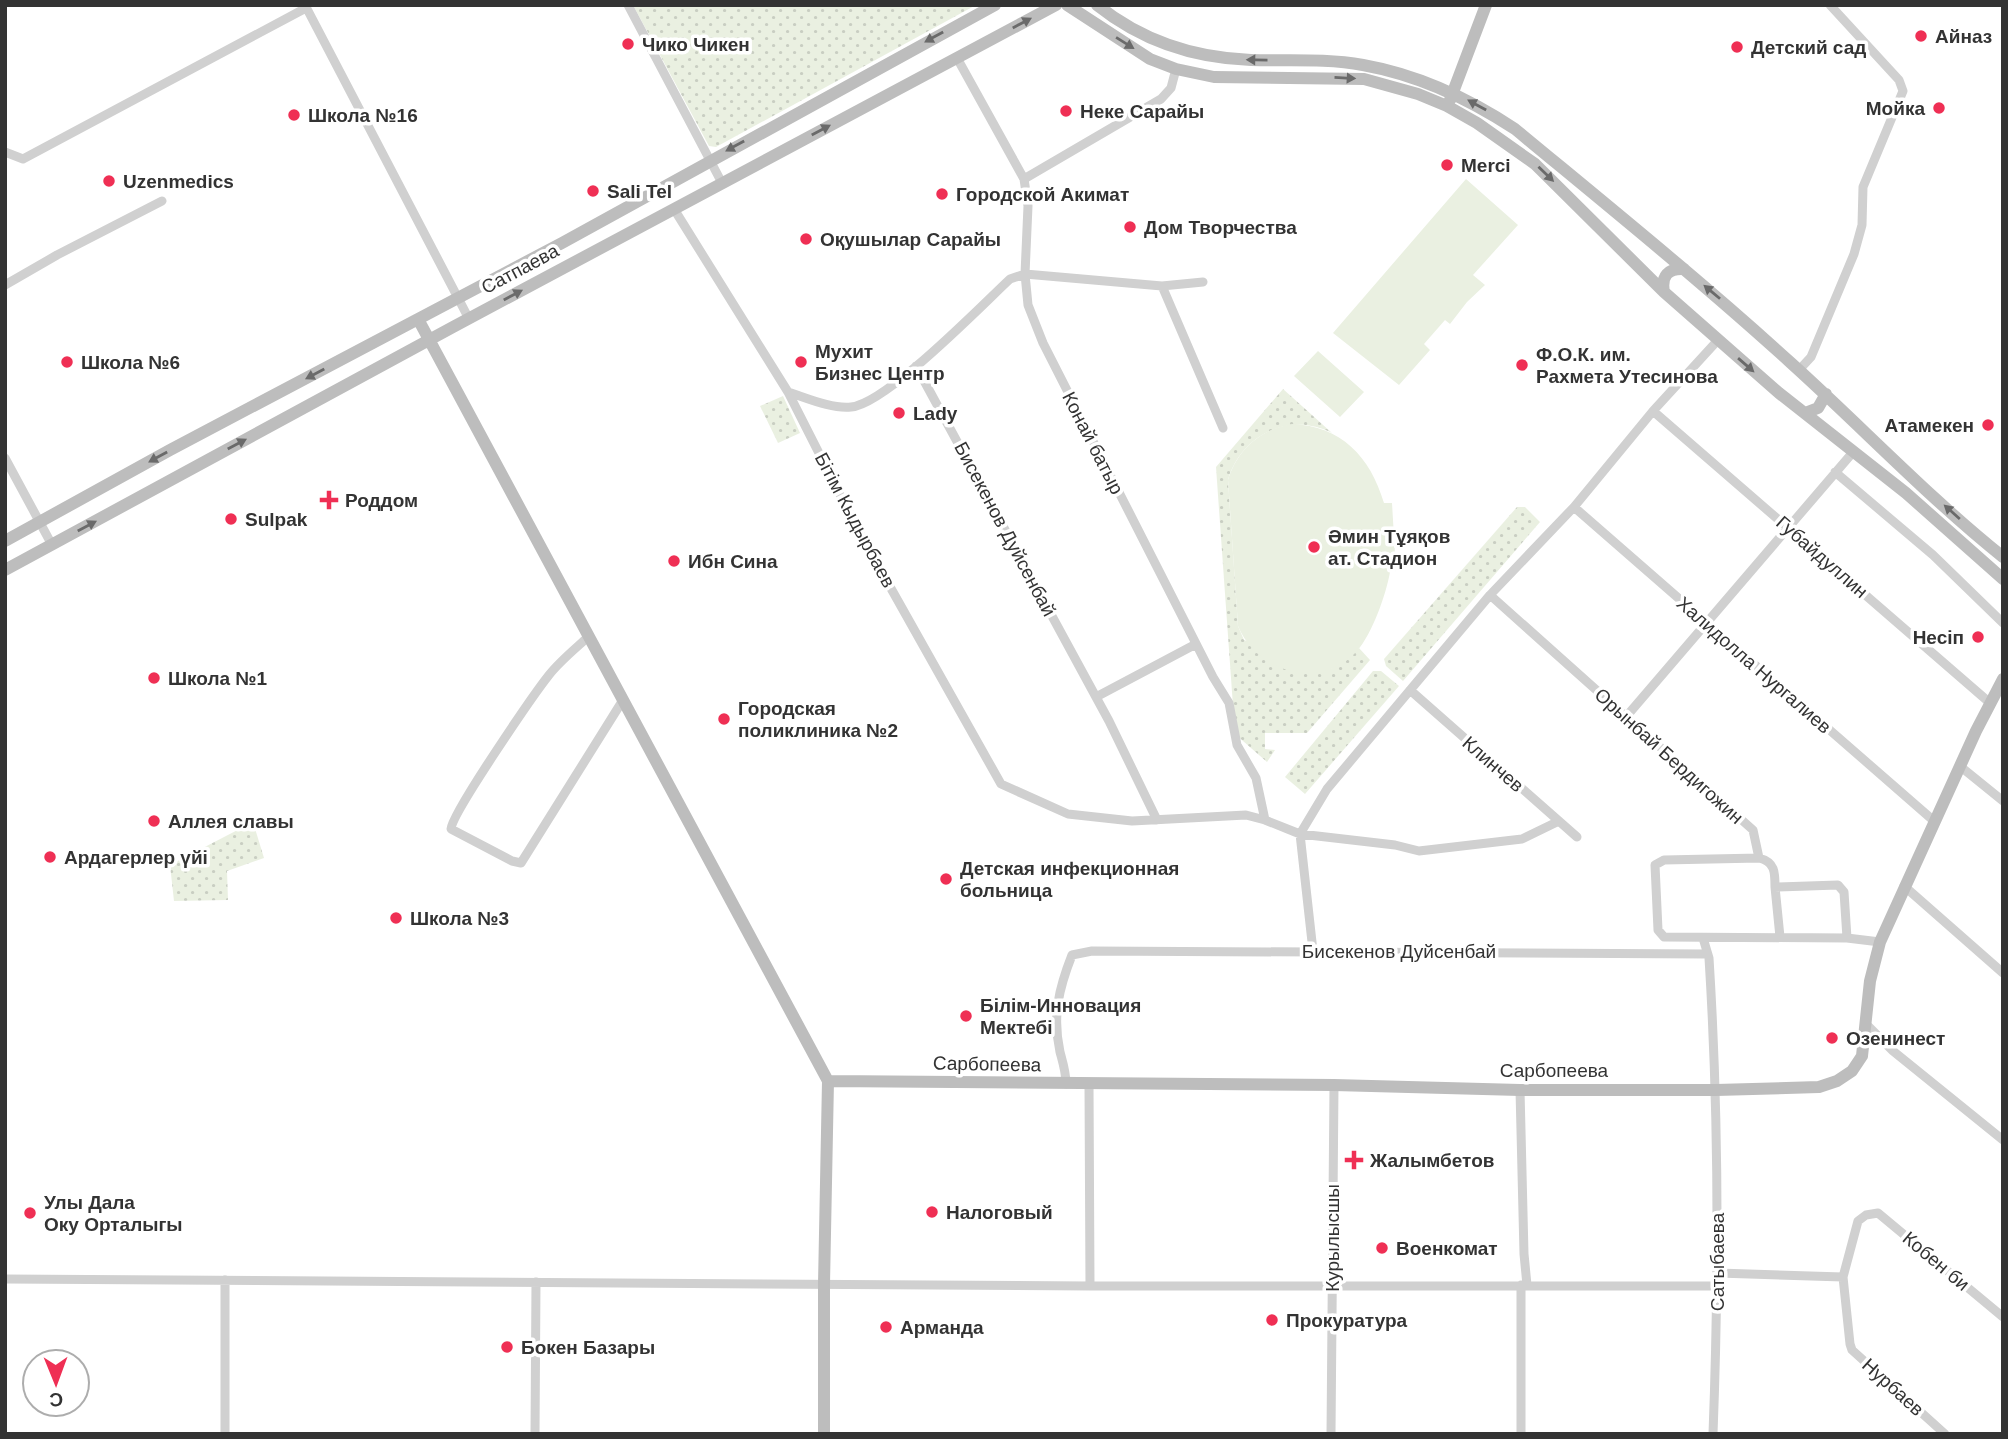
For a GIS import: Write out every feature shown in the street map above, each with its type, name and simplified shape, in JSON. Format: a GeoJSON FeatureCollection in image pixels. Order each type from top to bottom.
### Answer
{"type":"FeatureCollection","features":[{"type":"Feature","properties":{"kind":"street"},"geometry":{"type":"LineString","coordinates":[[628,5],[722,183]]}},
{"type":"Feature","properties":{"kind":"street","name":"Сатпаева"},"geometry":{"type":"LineString","coordinates":[[5,541],[995,5]]}},
{"type":"Feature","properties":{"kind":"street","name":"Сатпаева"},"geometry":{"type":"LineString","coordinates":[[5,570],[1056,5]]}},
{"type":"Feature","properties":{"kind":"street"},"geometry":{"type":"LineString","coordinates":[[1068,5],[1150,59],[1176,69],[1214,77],[1364,79],[1418,94],[1477,122],[1535,164],[1664,292],[1718,340],[1906,494],[2003,579]]}},
{"type":"Feature","properties":{"kind":"street"},"geometry":{"type":"LineString","coordinates":[[1097,5],[1114,19],[1175,49],[1215,57],[1252,60],[1305,59],[1363,65],[1422,80],[1454,92],[1516,129],[1713,292],[2003,557]]}},
{"type":"Feature","properties":{"kind":"street"},"geometry":{"type":"LineString","coordinates":[[1447,106],[1486,5]]}},
{"type":"Feature","properties":{"kind":"street"},"geometry":{"type":"LineString","coordinates":[[1799,370],[1811,357],[1854,254],[1862,225],[1863,187],[1903,91],[1899,80],[1830,5]]}},
{"type":"Feature","properties":{"kind":"street"},"geometry":{"type":"LineString","coordinates":[[5,152],[23,159],[306,6],[469,319]]}},
{"type":"Feature","properties":{"kind":"street","name":"Конай батыр"},"geometry":{"type":"LineString","coordinates":[[957,58],[1024,179],[1028,206],[1025,274],[1028,305],[1043,344],[1196,644],[1229,703],[1237,745],[1256,778],[1265,820]]}},
{"type":"Feature","properties":{"kind":"street"},"geometry":{"type":"LineString","coordinates":[[1024,179],[1161,99],[1171,88],[1176,69]]}},
{"type":"Feature","properties":{"kind":"street"},"geometry":{"type":"LineString","coordinates":[[5,285],[162,201]]}},
{"type":"Feature","properties":{"kind":"street","name":"Бiтiм Кыдырбаев"},"geometry":{"type":"LineString","coordinates":[[674,209],[788,392],[857,528],[1001,784],[1068,814],[1132,821],[1246,816],[1265,820],[1300,834],[1419,850],[1522,839],[1559,821]]}},
{"type":"Feature","properties":{"kind":"street"},"geometry":{"type":"LineString","coordinates":[[616,212],[629,233]]}},
{"type":"Feature","properties":{"kind":"street"},"geometry":{"type":"LineString","coordinates":[[1664,292],[1663,282],[1668,272],[1684,269]]}},
{"type":"Feature","properties":{"kind":"street"},"geometry":{"type":"LineString","coordinates":[[788,392],[828,404],[852,407],[873,400],[916,366],[1010,279],[1025,274],[1162,286],[1203,282]]}},
{"type":"Feature","properties":{"kind":"street"},"geometry":{"type":"LineString","coordinates":[[1162,286],[1223,428]]}},
{"type":"Feature","properties":{"kind":"street"},"geometry":{"type":"LineString","coordinates":[[418,318],[828,1081],[824,1434]]}},
{"type":"Feature","properties":{"kind":"street"},"geometry":{"type":"LineString","coordinates":[[1313,951],[1300,834],[1339,773],[1490,595],[1574,507],[1653,411],[1718,340]]}},
{"type":"Feature","properties":{"kind":"street","name":"Бисекенов Дуйсенбай"},"geometry":{"type":"LineString","coordinates":[[916,366],[1096,697],[1157,820]]}},
{"type":"Feature","properties":{"kind":"street"},"geometry":{"type":"LineString","coordinates":[[1805,413],[1818,408],[1826,394]]}},
{"type":"Feature","properties":{"kind":"street","name":"Губайдуллин"},"geometry":{"type":"LineString","coordinates":[[1653,411],[1990,703]]}},
{"type":"Feature","properties":{"kind":"street"},"geometry":{"type":"LineString","coordinates":[[1625,718],[1854,451]]}},
{"type":"Feature","properties":{"kind":"street"},"geometry":{"type":"LineString","coordinates":[[5,458],[52,545]]}},
{"type":"Feature","properties":{"kind":"street"},"geometry":{"type":"LineString","coordinates":[[1835,472],[1933,555],[2003,623]]}},
{"type":"Feature","properties":{"kind":"street","name":"Халидолла Нургалиев"},"geometry":{"type":"LineString","coordinates":[[1574,507],[1934,821]]}},
{"type":"Feature","properties":{"kind":"street","name":"Орынбай Бердигожин"},"geometry":{"type":"LineString","coordinates":[[1490,595],[1753,830],[1759,858],[1768,860],[1775,869],[1775,887]]}},
{"type":"Feature","properties":{"kind":"street"},"geometry":{"type":"LineString","coordinates":[[588,637],[550,674],[452,821],[451,829],[512,861],[522,863],[622,700]]}},
{"type":"Feature","properties":{"kind":"street"},"geometry":{"type":"LineString","coordinates":[[1096,697],[1196,644]]}},
{"type":"Feature","properties":{"kind":"street","name":"Сарбопеева"},"geometry":{"type":"LineString","coordinates":[[828,1081],[1716,1090],[1819,1087],[1837,1081],[1853,1071],[1862,1056],[1870,981],[1880,942],[1934,821],[2003,679]]}},
{"type":"Feature","properties":{"kind":"street","name":"Клинчев"},"geometry":{"type":"LineString","coordinates":[[1410,690],[1577,837]]}},
{"type":"Feature","properties":{"kind":"street"},"geometry":{"type":"LineString","coordinates":[[1961,767],[2003,801]]}},
{"type":"Feature","properties":{"kind":"street"},"geometry":{"type":"LineString","coordinates":[[1759,858],[1664,860],[1655,865],[1658,930],[1664,937],[1671,938],[1847,938],[1880,942]]}},
{"type":"Feature","properties":{"kind":"street"},"geometry":{"type":"LineString","coordinates":[[1780,937],[1775,887],[1838,885],[1844,892],[1847,938]]}},
{"type":"Feature","properties":{"kind":"street"},"geometry":{"type":"LineString","coordinates":[[1904,886],[2003,973]]}},
{"type":"Feature","properties":{"kind":"street","name":"Сатыбаева"},"geometry":{"type":"LineString","coordinates":[[1703,938],[1709,958],[1716,1090],[1718,1286],[1713,1434]]}},
{"type":"Feature","properties":{"kind":"street","name":"Бисекенов Дуйсенбай"},"geometry":{"type":"LineString","coordinates":[[1066,1084],[1066,1068],[1060,1052],[1055,1010],[1072,955],[1092,951],[1706,954]]}},
{"type":"Feature","properties":{"kind":"street"},"geometry":{"type":"LineString","coordinates":[[1866,1024],[1893,1051],[2003,1140]]}},
{"type":"Feature","properties":{"kind":"street"},"geometry":{"type":"LineString","coordinates":[[1089,1084],[1090,1286]]}},
{"type":"Feature","properties":{"kind":"street","name":"Курылысшы"},"geometry":{"type":"LineString","coordinates":[[1331,1434],[1334,1085]]}},
{"type":"Feature","properties":{"kind":"street"},"geometry":{"type":"LineString","coordinates":[[1520,1090],[1524,1254],[1521,1434]]}},
{"type":"Feature","properties":{"kind":"street","name":"Кобен би"},"geometry":{"type":"LineString","coordinates":[[1866,1215],[1878,1213],[2003,1317]]}},
{"type":"Feature","properties":{"kind":"street","name":"Нурбаев"},"geometry":{"type":"LineString","coordinates":[[1866,1215],[1858,1221],[1843,1277],[1852,1350],[1945,1434]]}},
{"type":"Feature","properties":{"kind":"street"},"geometry":{"type":"LineString","coordinates":[[1718,1273],[1843,1277]]}},
{"type":"Feature","properties":{"kind":"street"},"geometry":{"type":"LineString","coordinates":[[5,1279],[1090,1286],[1718,1286]]}},
{"type":"Feature","properties":{"kind":"street"},"geometry":{"type":"LineString","coordinates":[[225,1280],[225,1434]]}},
{"type":"Feature","properties":{"kind":"street"},"geometry":{"type":"LineString","coordinates":[[535,1434],[536,1282]]}},
{"type":"Feature","properties":{"kind":"green space"},"geometry":{"type":"Polygon","coordinates":[[[633,5],[976,5],[716,147],[709,146],[633,5]]]}},
{"type":"Feature","properties":{"kind":"green space"},"geometry":{"type":"Polygon","coordinates":[[[1466,179],[1518,225],[1473,275],[1485,285],[1450,324],[1445,320],[1424,344],[1430,350],[1399,385],[1333,333],[1466,179]]]}},
{"type":"Feature","properties":{"kind":"green space"},"geometry":{"type":"Polygon","coordinates":[[[1318,351],[1364,392],[1340,417],[1294,376],[1318,351]]]}},
{"type":"Feature","properties":{"kind":"green space"},"geometry":{"type":"Polygon","coordinates":[[[1283,389],[1332,433],[1316,427],[1284,426],[1269,431],[1256,440],[1234,464],[1228,480],[1238,626],[1244,640],[1330,669],[1349,658],[1359,648],[1370,660],[1307,733],[1265,733],[1265,749],[1275,750],[1267,762],[1235,734],[1216,467],[1283,389]]]}},
{"type":"Feature","properties":{"kind":"green space"},"geometry":{"type":"Polygon","coordinates":[[[783,396],[800,433],[778,443],[760,406],[783,396]]]}},
{"type":"Feature","properties":{"kind":"green space","name":"Әмин Тұяқов ат. Стадион"},"geometry":{"type":"Polygon","coordinates":[[[1292,424],[1309,426],[1339,437],[1362,458],[1371,471],[1384,503],[1392,503],[1396,571],[1390,572],[1373,625],[1363,644],[1342,664],[1325,671],[1308,673],[1274,665],[1259,655],[1238,626],[1228,480],[1237,459],[1260,436],[1292,424]]]}},
{"type":"Feature","properties":{"kind":"green space"},"geometry":{"type":"Polygon","coordinates":[[[1517,507],[1525,507],[1540,522],[1403,681],[1386,666],[1384,659],[1517,507]]]}},
{"type":"Feature","properties":{"kind":"green space"},"geometry":{"type":"Polygon","coordinates":[[[1373,671],[1381,671],[1399,686],[1305,794],[1285,777],[1373,671]]]}},
{"type":"Feature","properties":{"kind":"green space"},"geometry":{"type":"Polygon","coordinates":[[[253,822],[264,858],[227,871],[228,900],[174,901],[170,865],[253,822]]]}},
{"type":"Feature","properties":{"kind":"place","name":"Айназ"},"geometry":{"type":"Point","coordinates":[1921,36]}},
{"type":"Feature","properties":{"kind":"place","name":"Чико Чикен"},"geometry":{"type":"Point","coordinates":[628,44]}},
{"type":"Feature","properties":{"kind":"place","name":"Детский сад"},"geometry":{"type":"Point","coordinates":[1737,47]}},
{"type":"Feature","properties":{"kind":"place","name":"Мойка"},"geometry":{"type":"Point","coordinates":[1939,108]}},
{"type":"Feature","properties":{"kind":"place","name":"Неке Сарайы"},"geometry":{"type":"Point","coordinates":[1066,111]}},
{"type":"Feature","properties":{"kind":"place","name":"Школа №16"},"geometry":{"type":"Point","coordinates":[294,115]}},
{"type":"Feature","properties":{"kind":"place","name":"Merci"},"geometry":{"type":"Point","coordinates":[1447,165]}},
{"type":"Feature","properties":{"kind":"place","name":"Uzenmedics"},"geometry":{"type":"Point","coordinates":[109,181]}},
{"type":"Feature","properties":{"kind":"place","name":"Sali Tel"},"geometry":{"type":"Point","coordinates":[593,191]}},
{"type":"Feature","properties":{"kind":"place","name":"Городской Акимат"},"geometry":{"type":"Point","coordinates":[942,194]}},
{"type":"Feature","properties":{"kind":"place","name":"Дом Творчества"},"geometry":{"type":"Point","coordinates":[1130,227]}},
{"type":"Feature","properties":{"kind":"place","name":"Оқушылар Сарайы"},"geometry":{"type":"Point","coordinates":[806,239]}},
{"type":"Feature","properties":{"kind":"place","name":"Школа №6"},"geometry":{"type":"Point","coordinates":[67,362]}},
{"type":"Feature","properties":{"kind":"place","name":"Мухит Бизнес Центр"},"geometry":{"type":"Point","coordinates":[801,362]}},
{"type":"Feature","properties":{"kind":"place","name":"Ф.О.К. им. Рахмета Утесинова"},"geometry":{"type":"Point","coordinates":[1522,365]}},
{"type":"Feature","properties":{"kind":"place","name":"Lady"},"geometry":{"type":"Point","coordinates":[899,413]}},
{"type":"Feature","properties":{"kind":"place","name":"Атамекен"},"geometry":{"type":"Point","coordinates":[1988,425]}},
{"type":"Feature","properties":{"kind":"place","name":"Роддом"},"geometry":{"type":"Point","coordinates":[329,500]}},
{"type":"Feature","properties":{"kind":"place","name":"Sulpak"},"geometry":{"type":"Point","coordinates":[231,519]}},
{"type":"Feature","properties":{"kind":"place","name":"Әмин Тұяқов ат. Стадион"},"geometry":{"type":"Point","coordinates":[1314,547]}},
{"type":"Feature","properties":{"kind":"place","name":"Ибн Сина"},"geometry":{"type":"Point","coordinates":[674,561]}},
{"type":"Feature","properties":{"kind":"place","name":"Несіп"},"geometry":{"type":"Point","coordinates":[1978,637]}},
{"type":"Feature","properties":{"kind":"place","name":"Школа №1"},"geometry":{"type":"Point","coordinates":[154,678]}},
{"type":"Feature","properties":{"kind":"place","name":"Городская поликлиника №2"},"geometry":{"type":"Point","coordinates":[724,719]}},
{"type":"Feature","properties":{"kind":"place","name":"Аллея славы"},"geometry":{"type":"Point","coordinates":[154,821]}},
{"type":"Feature","properties":{"kind":"place","name":"Ардагерлер үйі"},"geometry":{"type":"Point","coordinates":[50,857]}},
{"type":"Feature","properties":{"kind":"place","name":"Детская инфекционная больница"},"geometry":{"type":"Point","coordinates":[946,879]}},
{"type":"Feature","properties":{"kind":"place","name":"Школа №3"},"geometry":{"type":"Point","coordinates":[396,918]}},
{"type":"Feature","properties":{"kind":"place","name":"Білім-Инновация Мектебі"},"geometry":{"type":"Point","coordinates":[966,1016]}},
{"type":"Feature","properties":{"kind":"place","name":"Озенинест"},"geometry":{"type":"Point","coordinates":[1832,1038]}},
{"type":"Feature","properties":{"kind":"place","name":"Жалымбетов"},"geometry":{"type":"Point","coordinates":[1354,1160]}},
{"type":"Feature","properties":{"kind":"place","name":"Налоговый"},"geometry":{"type":"Point","coordinates":[932,1212]}},
{"type":"Feature","properties":{"kind":"place","name":"Улы Дала Оку Орталыгы"},"geometry":{"type":"Point","coordinates":[30,1213]}},
{"type":"Feature","properties":{"kind":"place","name":"Военкомат"},"geometry":{"type":"Point","coordinates":[1382,1248]}},
{"type":"Feature","properties":{"kind":"place","name":"Прокуратура"},"geometry":{"type":"Point","coordinates":[1272,1320]}},
{"type":"Feature","properties":{"kind":"place","name":"Арманда"},"geometry":{"type":"Point","coordinates":[886,1327]}},
{"type":"Feature","properties":{"kind":"place","name":"Бокен Базары"},"geometry":{"type":"Point","coordinates":[507,1347]}}]}
